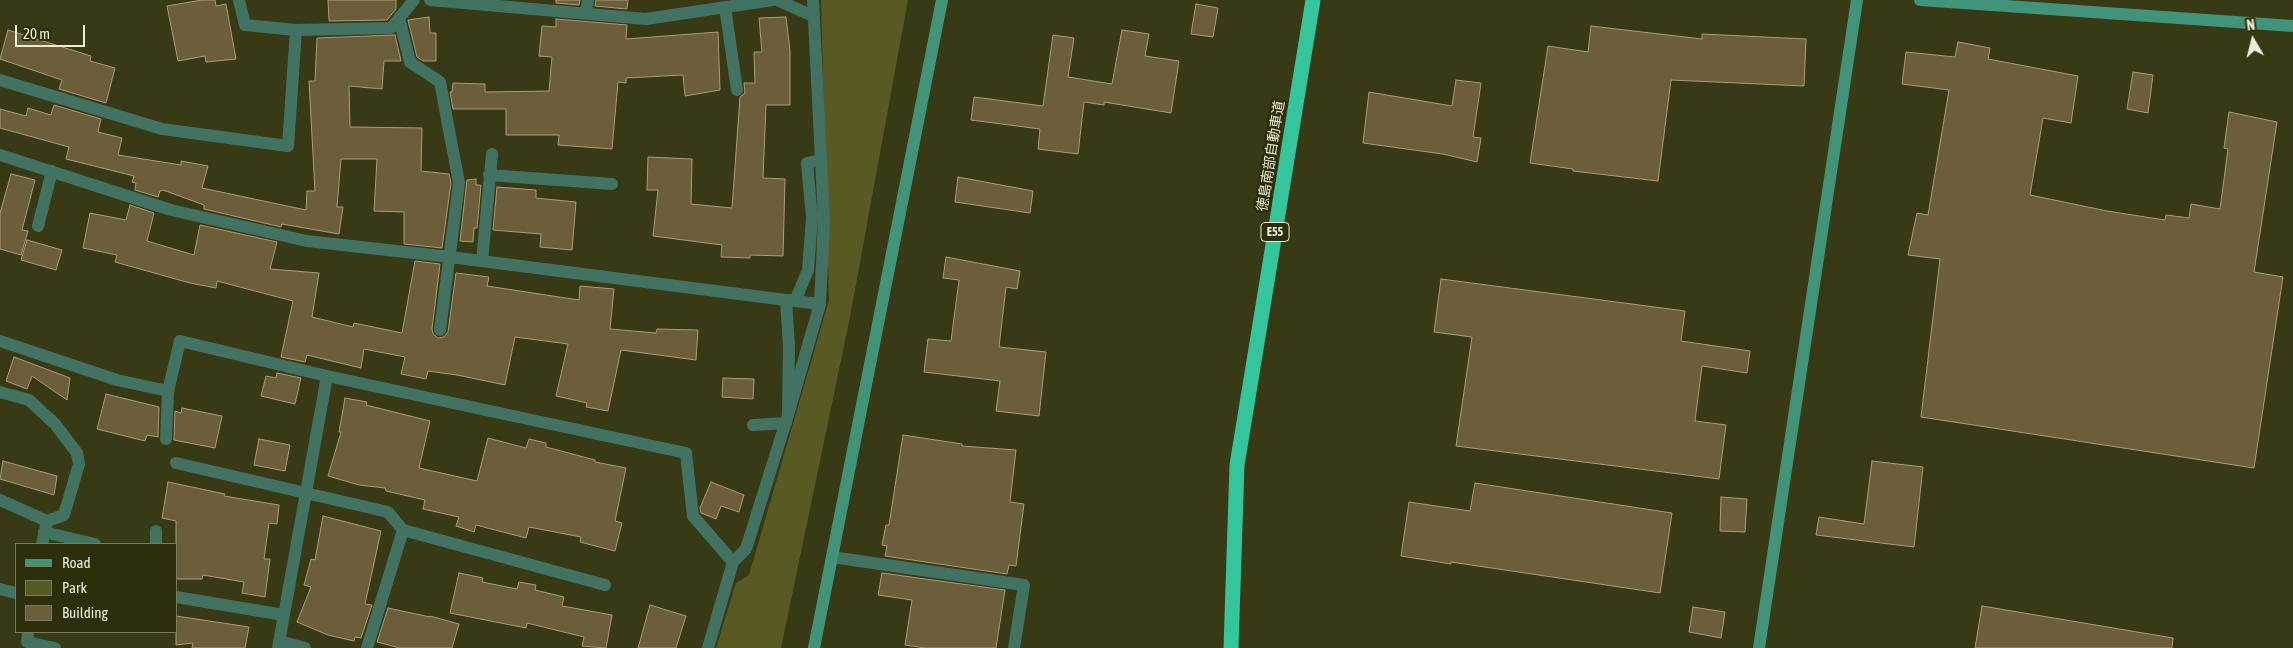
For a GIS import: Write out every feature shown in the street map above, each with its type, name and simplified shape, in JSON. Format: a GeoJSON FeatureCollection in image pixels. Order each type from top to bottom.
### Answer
{"type":"FeatureCollection","features":[{"type":"Feature","properties":{"kind":"highway","name":"徳島南部自動車道"},"geometry":{"type":"LineString","coordinates":[[1231,648],[1237,465],[1313,0]]}},
{"type":"Feature","properties":{"kind":"street"},"geometry":{"type":"LineString","coordinates":[[239,0],[245,25],[296,30],[391,28],[414,0]]}},
{"type":"Feature","properties":{"kind":"street"},"geometry":{"type":"LineString","coordinates":[[430,0],[646,19],[775,0],[813,16]]}},
{"type":"Feature","properties":{"kind":"street"},"geometry":{"type":"LineString","coordinates":[[586,13],[588,0]]}},
{"type":"Feature","properties":{"kind":"street"},"geometry":{"type":"LineString","coordinates":[[708,648],[733,562],[746,549],[787,419],[820,304],[818,219],[821,160],[813,0]]}},
{"type":"Feature","properties":{"kind":"street"},"geometry":{"type":"LineString","coordinates":[[814,648],[942,0]]}},
{"type":"Feature","properties":{"kind":"street"},"geometry":{"type":"LineString","coordinates":[[1759,648],[1857,0]]}},
{"type":"Feature","properties":{"kind":"street"},"geometry":{"type":"LineString","coordinates":[[1920,0],[2293,26]]}},
{"type":"Feature","properties":{"kind":"street"},"geometry":{"type":"LineString","coordinates":[[725,7],[737,90]]}},
{"type":"Feature","properties":{"kind":"street"},"geometry":{"type":"LineString","coordinates":[[398,18],[410,62],[440,82],[459,183],[440,330]]}},
{"type":"Feature","properties":{"kind":"street"},"geometry":{"type":"LineString","coordinates":[[0,80],[162,129],[288,146],[296,30]]}},
{"type":"Feature","properties":{"kind":"street"},"geometry":{"type":"LineString","coordinates":[[482,261],[492,154]]}},
{"type":"Feature","properties":{"kind":"street"},"geometry":{"type":"LineString","coordinates":[[0,155],[171,210],[307,241],[450,257],[820,304]]}},
{"type":"Feature","properties":{"kind":"street"},"geometry":{"type":"LineString","coordinates":[[38,226],[52,171]]}},
{"type":"Feature","properties":{"kind":"street"},"geometry":{"type":"LineString","coordinates":[[489,175],[612,184]]}},
{"type":"Feature","properties":{"kind":"street"},"geometry":{"type":"LineString","coordinates":[[787,419],[791,300],[808,270],[818,219]]}},
{"type":"Feature","properties":{"kind":"street"},"geometry":{"type":"LineString","coordinates":[[166,439],[168,391],[180,341],[327,376],[686,453],[693,516],[733,562]]}},
{"type":"Feature","properties":{"kind":"street"},"geometry":{"type":"LineString","coordinates":[[0,342],[117,380],[168,391]]}},
{"type":"Feature","properties":{"kind":"street"},"geometry":{"type":"LineString","coordinates":[[306,648],[279,645],[327,376]]}},
{"type":"Feature","properties":{"kind":"street"},"geometry":{"type":"LineString","coordinates":[[0,392],[29,400],[55,424],[76,453],[79,464],[64,515],[44,533]]}},
{"type":"Feature","properties":{"kind":"street"},"geometry":{"type":"LineString","coordinates":[[753,425],[787,419]]}},
{"type":"Feature","properties":{"kind":"street"},"geometry":{"type":"LineString","coordinates":[[176,463],[388,512],[403,530],[605,585]]}},
{"type":"Feature","properties":{"kind":"street"},"geometry":{"type":"LineString","coordinates":[[0,500],[44,533],[90,543]]}},
{"type":"Feature","properties":{"kind":"street"},"geometry":{"type":"LineString","coordinates":[[367,648],[403,530]]}},
{"type":"Feature","properties":{"kind":"street"},"geometry":{"type":"LineString","coordinates":[[156,531],[156,543]]}},
{"type":"Feature","properties":{"kind":"street"},"geometry":{"type":"LineString","coordinates":[[832,557],[1024,585],[1014,648]]}},
{"type":"Feature","properties":{"kind":"street"},"geometry":{"type":"LineString","coordinates":[[0,589],[15,593]]}},
{"type":"Feature","properties":{"kind":"street"},"geometry":{"type":"LineString","coordinates":[[178,597],[284,615]]}},
{"type":"Feature","properties":{"kind":"street"},"geometry":{"type":"LineString","coordinates":[[28,633],[27,642],[55,648]]}},
{"type":"Feature","properties":{"kind":"green space"},"geometry":{"type":"Polygon","coordinates":[[[821,0],[908,0],[850,317],[781,648],[716,648],[736,583],[749,575],[829,300],[821,0]]]}},
{"type":"Feature","properties":{"kind":"building"},"geometry":{"type":"Polygon","coordinates":[[[202,0],[215,0],[216,6],[226,4],[236,59],[206,62],[205,56],[178,61],[167,6],[202,0]]]}},
{"type":"Feature","properties":{"kind":"building"},"geometry":{"type":"Polygon","coordinates":[[[328,0],[396,0],[396,9],[387,20],[329,21],[328,0]]]}},
{"type":"Feature","properties":{"kind":"building"},"geometry":{"type":"Polygon","coordinates":[[[556,0],[580,0],[579,5],[556,3],[556,0]]]}},
{"type":"Feature","properties":{"kind":"building"},"geometry":{"type":"Polygon","coordinates":[[[596,0],[628,0],[627,9],[595,6],[596,0]]]}},
{"type":"Feature","properties":{"kind":"building"},"geometry":{"type":"Polygon","coordinates":[[[1196,4],[1218,8],[1213,37],[1191,34],[1196,4]]]}},
{"type":"Feature","properties":{"kind":"building"},"geometry":{"type":"Polygon","coordinates":[[[429,17],[430,33],[436,33],[436,61],[423,61],[417,57],[408,20],[429,17]]]}},
{"type":"Feature","properties":{"kind":"building"},"geometry":{"type":"Polygon","coordinates":[[[786,17],[790,51],[790,105],[766,105],[763,178],[785,179],[783,256],[750,255],[750,258],[721,257],[722,245],[653,236],[658,190],[647,190],[648,157],[692,159],[691,204],[732,208],[740,97],[745,93],[744,83],[755,83],[754,52],[762,52],[759,18],[786,17]]]}},
{"type":"Feature","properties":{"kind":"building"},"geometry":{"type":"Polygon","coordinates":[[[556,19],[627,25],[626,39],[718,32],[720,90],[685,96],[683,75],[626,78],[626,83],[618,82],[612,149],[558,145],[559,135],[506,135],[506,109],[453,109],[450,92],[452,92],[453,83],[485,84],[485,92],[549,91],[552,57],[539,56],[542,26],[556,27],[556,19]]]}},
{"type":"Feature","properties":{"kind":"building"},"geometry":{"type":"Polygon","coordinates":[[[1591,26],[1702,39],[1702,34],[1806,39],[1804,86],[1671,80],[1658,181],[1573,171],[1573,169],[1530,163],[1548,46],[1588,52],[1591,26]]]}},
{"type":"Feature","properties":{"kind":"building"},"geometry":{"type":"Polygon","coordinates":[[[8,30],[91,56],[90,61],[115,68],[106,103],[59,89],[62,80],[0,59],[8,30]]]}},
{"type":"Feature","properties":{"kind":"building"},"geometry":{"type":"Polygon","coordinates":[[[1122,30],[1149,34],[1145,56],[1179,61],[1171,113],[1104,102],[1104,105],[1084,102],[1078,154],[1038,149],[1040,129],[971,120],[974,97],[1043,106],[1053,35],[1074,38],[1068,77],[1112,84],[1122,30]]]}},
{"type":"Feature","properties":{"kind":"building"},"geometry":{"type":"Polygon","coordinates":[[[395,35],[401,61],[384,61],[382,89],[349,86],[350,127],[422,128],[421,171],[449,174],[451,183],[442,248],[404,244],[404,212],[374,211],[377,159],[341,159],[337,207],[343,207],[339,234],[282,224],[281,227],[204,209],[204,205],[163,190],[160,191],[158,197],[135,190],[136,183],[132,182],[134,176],[66,159],[69,147],[0,128],[0,109],[26,116],[28,108],[51,115],[54,105],[101,119],[98,132],[122,138],[118,155],[181,165],[181,161],[208,166],[202,188],[306,210],[307,191],[315,191],[309,81],[315,81],[317,38],[395,35]]]}},
{"type":"Feature","properties":{"kind":"building"},"geometry":{"type":"Polygon","coordinates":[[[1958,42],[1990,48],[1988,59],[2078,76],[2071,123],[2043,118],[2030,195],[2107,211],[2165,220],[2166,215],[2189,218],[2191,204],[2220,209],[2228,149],[2224,148],[2229,112],[2277,122],[2254,272],[2283,277],[2254,468],[1921,417],[1940,259],[1908,255],[1917,213],[1928,215],[1949,90],[1902,84],[1906,52],[1955,57],[1958,42]]]}},
{"type":"Feature","properties":{"kind":"building"},"geometry":{"type":"Polygon","coordinates":[[[2133,72],[2153,75],[2148,113],[2127,109],[2133,72]]]}},
{"type":"Feature","properties":{"kind":"building"},"geometry":{"type":"Polygon","coordinates":[[[1456,80],[1481,83],[1473,137],[1481,138],[1477,162],[1443,154],[1363,143],[1369,92],[1452,106],[1456,80]]]}},
{"type":"Feature","properties":{"kind":"building"},"geometry":{"type":"Polygon","coordinates":[[[11,174],[35,180],[22,230],[28,231],[21,255],[0,249],[0,213],[11,174]]]}},
{"type":"Feature","properties":{"kind":"building"},"geometry":{"type":"Polygon","coordinates":[[[958,177],[1033,191],[1030,213],[955,202],[958,177]]]}},
{"type":"Feature","properties":{"kind":"building"},"geometry":{"type":"Polygon","coordinates":[[[476,179],[476,185],[481,185],[477,228],[474,228],[473,242],[460,241],[467,180],[476,179]]]}},
{"type":"Feature","properties":{"kind":"building"},"geometry":{"type":"Polygon","coordinates":[[[497,187],[536,190],[536,198],[576,202],[572,250],[540,247],[541,234],[493,230],[497,187]]]}},
{"type":"Feature","properties":{"kind":"building"},"geometry":{"type":"Polygon","coordinates":[[[130,205],[154,213],[147,241],[194,255],[200,225],[277,242],[270,269],[319,273],[312,317],[353,327],[354,323],[402,333],[415,261],[440,264],[432,329],[433,334],[438,338],[444,337],[448,332],[456,273],[489,277],[487,286],[579,300],[580,286],[614,289],[610,329],[656,333],[657,329],[698,330],[696,360],[621,350],[608,411],[586,407],[587,403],[556,396],[568,344],[515,337],[505,385],[428,371],[426,379],[401,374],[405,357],[364,349],[361,368],[307,355],[305,362],[281,357],[293,301],[217,281],[216,288],[190,283],[115,262],[117,255],[83,248],[90,213],[126,220],[130,205]]]}},
{"type":"Feature","properties":{"kind":"building"},"geometry":{"type":"Polygon","coordinates":[[[27,240],[62,250],[56,270],[21,260],[27,240]]]}},
{"type":"Feature","properties":{"kind":"building"},"geometry":{"type":"Polygon","coordinates":[[[946,257],[1020,271],[1017,289],[1006,287],[999,347],[1046,352],[1039,416],[996,411],[1000,381],[924,372],[928,339],[951,341],[959,280],[943,278],[946,257]]]}},
{"type":"Feature","properties":{"kind":"building"},"geometry":{"type":"Polygon","coordinates":[[[1441,279],[1685,311],[1681,341],[1750,351],[1747,373],[1702,366],[1695,421],[1726,425],[1719,479],[1456,446],[1472,337],[1434,332],[1441,279]]]}},
{"type":"Feature","properties":{"kind":"building"},"geometry":{"type":"Polygon","coordinates":[[[14,357],[70,378],[67,400],[32,376],[27,389],[6,381],[14,357]]]}},
{"type":"Feature","properties":{"kind":"building"},"geometry":{"type":"Polygon","coordinates":[[[277,373],[301,378],[295,404],[261,396],[266,376],[276,378],[277,373]]]}},
{"type":"Feature","properties":{"kind":"building"},"geometry":{"type":"Polygon","coordinates":[[[723,378],[754,379],[753,399],[722,397],[723,378]]]}},
{"type":"Feature","properties":{"kind":"building"},"geometry":{"type":"Polygon","coordinates":[[[106,394],[159,407],[158,437],[147,435],[145,441],[97,429],[106,394]]]}},
{"type":"Feature","properties":{"kind":"building"},"geometry":{"type":"Polygon","coordinates":[[[345,398],[367,402],[366,405],[430,421],[419,468],[477,481],[488,438],[526,448],[529,439],[546,443],[546,447],[595,460],[595,462],[626,468],[615,521],[622,523],[615,551],[580,542],[581,537],[529,527],[526,538],[476,525],[474,532],[456,526],[459,517],[423,509],[425,500],[386,491],[385,488],[359,485],[328,476],[341,432],[339,432],[345,398]]]}},
{"type":"Feature","properties":{"kind":"building"},"geometry":{"type":"Polygon","coordinates":[[[182,408],[222,416],[215,448],[174,440],[175,411],[181,413],[182,408]]]}},
{"type":"Feature","properties":{"kind":"building"},"geometry":{"type":"Polygon","coordinates":[[[903,435],[962,444],[962,446],[1016,450],[1010,502],[1024,504],[1016,566],[1009,565],[1007,574],[885,556],[887,546],[882,545],[886,525],[889,525],[903,435]]]}},
{"type":"Feature","properties":{"kind":"building"},"geometry":{"type":"Polygon","coordinates":[[[259,439],[290,445],[285,471],[254,465],[259,439]]]}},
{"type":"Feature","properties":{"kind":"building"},"geometry":{"type":"Polygon","coordinates":[[[3,461],[57,476],[54,495],[0,479],[3,461]]]}},
{"type":"Feature","properties":{"kind":"building"},"geometry":{"type":"Polygon","coordinates":[[[1872,461],[1923,467],[1914,547],[1816,535],[1819,517],[1864,524],[1872,461]]]}},
{"type":"Feature","properties":{"kind":"building"},"geometry":{"type":"Polygon","coordinates":[[[168,482],[225,494],[224,496],[279,505],[277,524],[269,523],[264,559],[270,559],[265,597],[242,593],[244,582],[203,575],[202,579],[178,579],[176,521],[162,518],[168,482]]]}},
{"type":"Feature","properties":{"kind":"building"},"geometry":{"type":"Polygon","coordinates":[[[711,482],[744,495],[739,512],[721,506],[716,519],[701,513],[700,508],[711,482]]]}},
{"type":"Feature","properties":{"kind":"building"},"geometry":{"type":"Polygon","coordinates":[[[1475,483],[1672,513],[1660,593],[1401,556],[1409,502],[1470,511],[1475,483]]]}},
{"type":"Feature","properties":{"kind":"building"},"geometry":{"type":"Polygon","coordinates":[[[1721,497],[1747,499],[1745,532],[1720,531],[1721,497]]]}},
{"type":"Feature","properties":{"kind":"building"},"geometry":{"type":"Polygon","coordinates":[[[323,516],[381,531],[365,604],[372,605],[361,638],[355,637],[354,641],[328,635],[297,622],[311,587],[304,585],[311,559],[315,560],[323,516]]]}},
{"type":"Feature","properties":{"kind":"building"},"geometry":{"type":"Polygon","coordinates":[[[459,573],[483,578],[482,582],[517,589],[519,582],[536,585],[535,590],[564,597],[562,606],[612,615],[606,648],[582,646],[584,637],[527,623],[526,628],[450,613],[459,573]]]}},
{"type":"Feature","properties":{"kind":"building"},"geometry":{"type":"Polygon","coordinates":[[[882,573],[1005,590],[996,648],[925,648],[905,645],[912,600],[878,595],[882,573]]]}},
{"type":"Feature","properties":{"kind":"building"},"geometry":{"type":"Polygon","coordinates":[[[650,605],[686,616],[676,648],[638,648],[650,605]]]}},
{"type":"Feature","properties":{"kind":"building"},"geometry":{"type":"Polygon","coordinates":[[[1982,606],[2173,638],[2172,648],[1975,648],[1982,606]]]}},
{"type":"Feature","properties":{"kind":"building"},"geometry":{"type":"Polygon","coordinates":[[[1693,607],[1725,612],[1721,638],[1689,632],[1693,607]]]}},
{"type":"Feature","properties":{"kind":"building"},"geometry":{"type":"Polygon","coordinates":[[[388,608],[459,624],[452,648],[400,648],[377,642],[388,608]]]}},
{"type":"Feature","properties":{"kind":"building"},"geometry":{"type":"Polygon","coordinates":[[[178,616],[249,627],[245,648],[192,648],[193,643],[176,645],[178,616]]]}}]}
